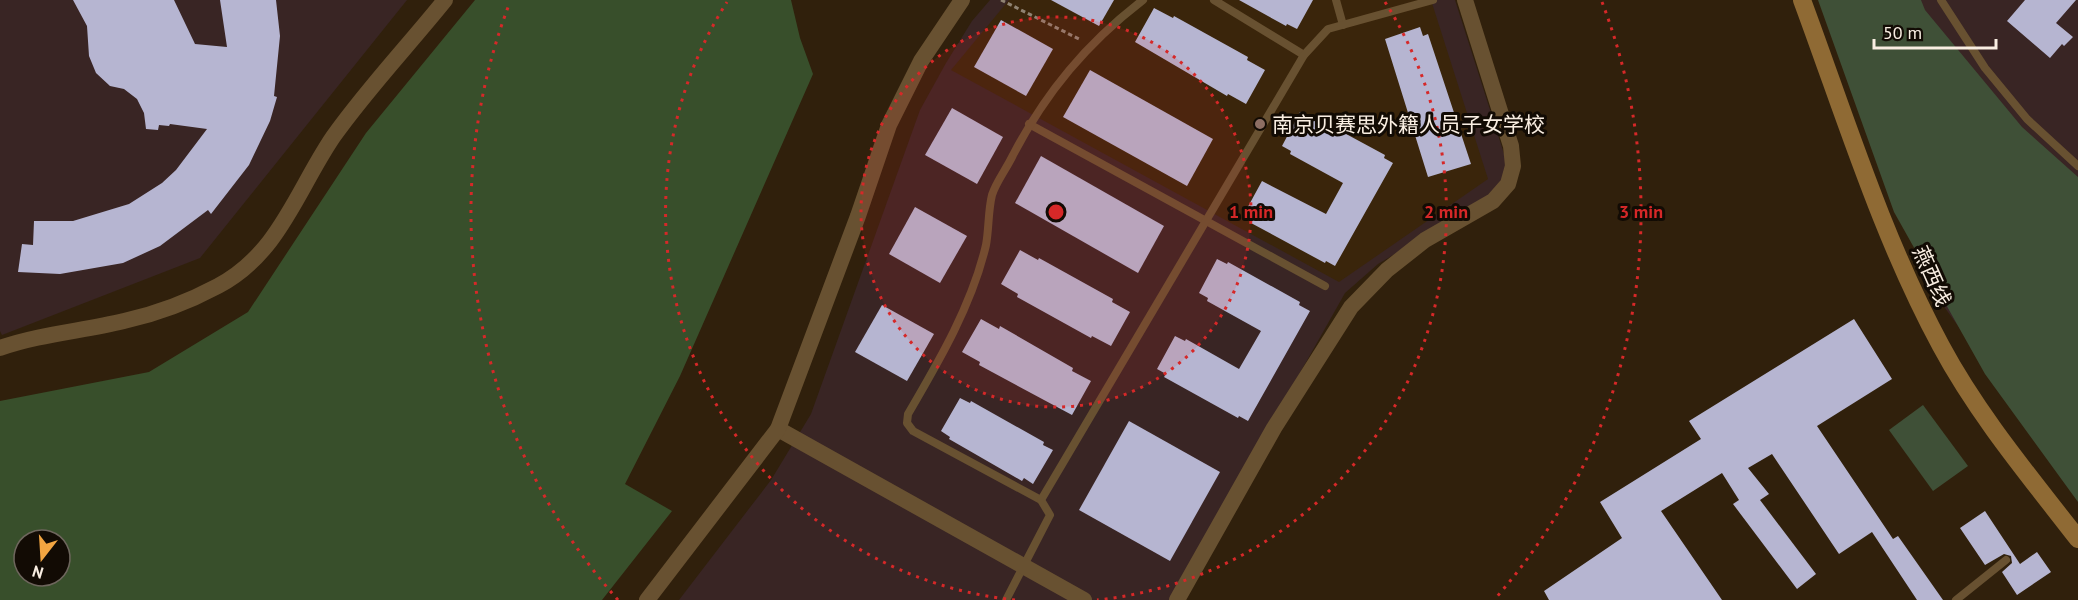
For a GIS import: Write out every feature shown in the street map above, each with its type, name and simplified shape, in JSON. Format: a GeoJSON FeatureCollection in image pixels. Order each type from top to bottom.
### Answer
{"type":"FeatureCollection","features":[{"type":"Feature","properties":{"kind":"main road","name":"燕西线"},"geometry":{"type":"LineString","coordinates":[[1802,0],[1876,202],[1918,302],[1962,382],[2078,539]]}},
{"type":"Feature","properties":{"kind":"street"},"geometry":{"type":"LineString","coordinates":[[0,348],[22,340],[126,321],[220,286],[254,258],[279,231],[332,139],[445,0]]}},
{"type":"Feature","properties":{"kind":"street"},"geometry":{"type":"LineString","coordinates":[[647,600],[778,429],[858,216],[889,125],[921,61],[962,0]]}},
{"type":"Feature","properties":{"kind":"street"},"geometry":{"type":"LineString","coordinates":[[1177,600],[1274,428],[1351,307],[1387,270],[1449,225],[1494,201],[1508,184],[1513,166],[1511,146],[1465,0]]}},
{"type":"Feature","properties":{"kind":"street"},"geometry":{"type":"LineString","coordinates":[[778,429],[1084,600]]}},
{"type":"Feature","properties":{"kind":"lane"},"geometry":{"type":"LineString","coordinates":[[1006,600],[1050,515],[1041,500],[913,431],[907,423],[908,414],[949,341],[975,279],[986,245],[993,195],[1029,124],[1058,82],[1090,45],[1143,0]]}},
{"type":"Feature","properties":{"kind":"lane"},"geometry":{"type":"LineString","coordinates":[[1214,0],[1304,55]]}},
{"type":"Feature","properties":{"kind":"lane"},"geometry":{"type":"LineString","coordinates":[[1336,0],[1343,25]]}},
{"type":"Feature","properties":{"kind":"lane"},"geometry":{"type":"LineString","coordinates":[[1041,500],[1304,55],[1328,29],[1434,0]]}},
{"type":"Feature","properties":{"kind":"lane"},"geometry":{"type":"LineString","coordinates":[[1941,0],[1985,68],[2027,119],[2078,166]]}},
{"type":"Feature","properties":{"kind":"lane"},"geometry":{"type":"LineString","coordinates":[[1029,124],[1325,286]]}},
{"type":"Feature","properties":{"kind":"lane"},"geometry":{"type":"LineString","coordinates":[[1956,600],[2006,560]]}},
{"type":"Feature","properties":{"kind":"path"},"geometry":{"type":"LineString","coordinates":[[1002,0],[1090,45]]}},
{"type":"Feature","properties":{"kind":"shaded area"},"geometry":{"type":"Polygon","coordinates":[[[0,0],[407,0],[200,258],[2,335],[0,331],[0,0]]]}},
{"type":"Feature","properties":{"kind":"shaded area"},"geometry":{"type":"Polygon","coordinates":[[[990,0],[1455,0],[1506,160],[1506,176],[1491,197],[1378,264],[1345,293],[1172,600],[679,600],[771,480],[811,414],[920,110],[972,21],[990,0]]]}},
{"type":"Feature","properties":{"kind":"shaded area","name":"南京贝赛思外籍人员子女学校"},"geometry":{"type":"Polygon","coordinates":[[[1009,0],[1431,0],[1488,179],[1339,282],[951,70],[1009,0]]]}},
{"type":"Feature","properties":{"kind":"shaded area"},"geometry":{"type":"Polygon","coordinates":[[[1826,0],[2078,0],[2078,493],[1940,301],[1826,0]]]}},
{"type":"Feature","properties":{"kind":"green space"},"geometry":{"type":"Polygon","coordinates":[[[475,0],[791,0],[800,38],[813,74],[680,376],[625,484],[672,511],[602,600],[0,600],[0,401],[149,372],[248,312],[366,133],[475,0]]]}},
{"type":"Feature","properties":{"kind":"green space"},"geometry":{"type":"Polygon","coordinates":[[[1818,0],[1921,0],[1925,10],[2022,127],[2078,177],[2078,502],[1985,374],[1894,212],[1818,0]]]}},
{"type":"Feature","properties":{"kind":"green space"},"geometry":{"type":"Polygon","coordinates":[[[1923,405],[1968,466],[1933,491],[1889,430],[1923,405]]]}},
{"type":"Feature","properties":{"kind":"building"},"geometry":{"type":"Polygon","coordinates":[[[73,0],[174,0],[195,44],[227,47],[220,0],[276,0],[280,36],[274,96],[277,97],[270,121],[249,165],[211,214],[208,210],[160,246],[123,263],[60,274],[18,272],[22,244],[33,245],[34,221],[73,221],[129,204],[162,183],[176,170],[207,129],[170,124],[169,126],[159,125],[158,130],[146,129],[144,113],[137,99],[124,89],[110,86],[96,73],[89,56],[87,26],[73,0]]]}},
{"type":"Feature","properties":{"kind":"building"},"geometry":{"type":"Polygon","coordinates":[[[1051,0],[1114,0],[1099,26],[1051,0]]]}},
{"type":"Feature","properties":{"kind":"building"},"geometry":{"type":"Polygon","coordinates":[[[1239,0],[1313,0],[1297,29],[1287,24],[1286,26],[1239,0]]]}},
{"type":"Feature","properties":{"kind":"building"},"geometry":{"type":"Polygon","coordinates":[[[2025,0],[2076,0],[2056,23],[2073,37],[2064,46],[2062,44],[2050,58],[2007,21],[2025,0]]]}},
{"type":"Feature","properties":{"kind":"building"},"geometry":{"type":"Polygon","coordinates":[[[1154,8],[1173,18],[1174,16],[1248,57],[1247,60],[1265,70],[1246,104],[1228,94],[1227,96],[1135,42],[1154,8]]]}},
{"type":"Feature","properties":{"kind":"building"},"geometry":{"type":"Polygon","coordinates":[[[1001,20],[1053,49],[1026,96],[974,67],[1001,20]]]}},
{"type":"Feature","properties":{"kind":"building"},"geometry":{"type":"Polygon","coordinates":[[[1420,27],[1423,36],[1428,34],[1471,164],[1428,177],[1385,39],[1420,27]]]}},
{"type":"Feature","properties":{"kind":"building"},"geometry":{"type":"Polygon","coordinates":[[[1090,70],[1213,139],[1187,186],[1063,117],[1090,70]]]}},
{"type":"Feature","properties":{"kind":"building"},"geometry":{"type":"Polygon","coordinates":[[[952,108],[1003,137],[977,184],[925,155],[952,108]]]}},
{"type":"Feature","properties":{"kind":"building"},"geometry":{"type":"Polygon","coordinates":[[[1300,112],[1310,117],[1311,115],[1385,155],[1384,158],[1393,163],[1335,266],[1326,261],[1325,263],[1251,223],[1253,219],[1244,214],[1262,181],[1326,214],[1343,183],[1290,154],[1291,151],[1282,146],[1300,112]]]}},
{"type":"Feature","properties":{"kind":"building"},"geometry":{"type":"Polygon","coordinates":[[[1041,156],[1164,226],[1138,273],[1015,203],[1041,156]]]}},
{"type":"Feature","properties":{"kind":"building"},"geometry":{"type":"Polygon","coordinates":[[[915,207],[967,236],[940,283],[889,254],[915,207]]]}},
{"type":"Feature","properties":{"kind":"building"},"geometry":{"type":"Polygon","coordinates":[[[1020,250],[1113,299],[1112,302],[1130,312],[1111,346],[1092,336],[1091,338],[1017,297],[1018,294],[1001,284],[1020,250]]]}},
{"type":"Feature","properties":{"kind":"building"},"geometry":{"type":"Polygon","coordinates":[[[1217,259],[1227,264],[1228,262],[1300,302],[1299,305],[1310,311],[1248,421],[1239,416],[1238,418],[1164,377],[1166,374],[1157,369],[1175,336],[1185,341],[1186,339],[1239,369],[1261,331],[1207,301],[1208,298],[1199,293],[1217,259]]]}},
{"type":"Feature","properties":{"kind":"building"},"geometry":{"type":"Polygon","coordinates":[[[882,305],[934,334],[907,381],[855,352],[882,305]]]}},
{"type":"Feature","properties":{"kind":"building"},"geometry":{"type":"Polygon","coordinates":[[[981,319],[999,329],[1000,326],[1073,368],[1072,371],[1091,381],[1072,415],[979,365],[980,362],[962,352],[981,319]]]}},
{"type":"Feature","properties":{"kind":"building"},"geometry":{"type":"Polygon","coordinates":[[[1854,319],[1892,379],[1817,426],[1893,539],[1898,536],[1943,600],[1917,600],[1872,532],[1839,554],[1772,454],[1748,468],[1769,494],[1760,500],[1816,574],[1797,589],[1733,504],[1739,500],[1722,473],[1661,511],[1722,600],[1549,600],[1544,591],[1622,538],[1600,502],[1701,439],[1689,421],[1854,319]]]}},
{"type":"Feature","properties":{"kind":"building"},"geometry":{"type":"Polygon","coordinates":[[[960,398],[970,403],[971,401],[1044,442],[1043,445],[1053,450],[1033,484],[1024,478],[1022,481],[949,439],[950,437],[941,431],[960,398]]]}},
{"type":"Feature","properties":{"kind":"building"},"geometry":{"type":"Polygon","coordinates":[[[1129,421],[1220,472],[1170,561],[1079,510],[1129,421]]]}},
{"type":"Feature","properties":{"kind":"building"},"geometry":{"type":"Polygon","coordinates":[[[1985,511],[2020,564],[2037,552],[2051,572],[2017,595],[2002,572],[2012,563],[2011,556],[2004,554],[1985,565],[1960,528],[1985,511]]]}},
{"type":"Feature","properties":{"kind":"place","name":"南京贝赛思外籍人员子女学校"},"geometry":{"type":"Point","coordinates":[1260,124]}}]}
